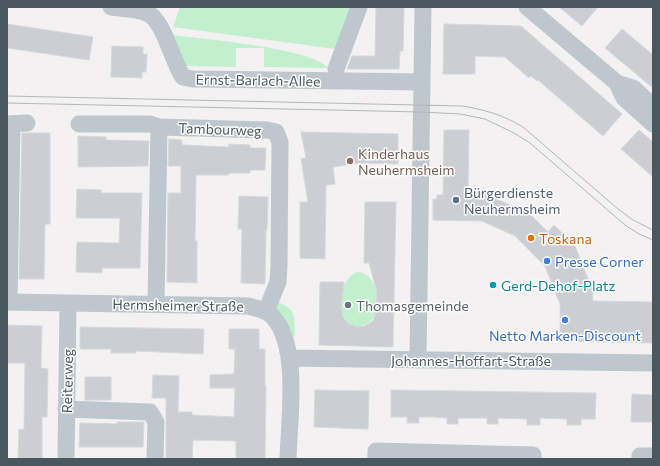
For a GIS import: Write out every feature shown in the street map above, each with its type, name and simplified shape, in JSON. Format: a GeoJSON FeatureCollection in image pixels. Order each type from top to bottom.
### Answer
{"type":"FeatureCollection","features":[{"type":"Feature","properties":{"kind":"street"},"geometry":{"type":"LineString","coordinates":[[336,70],[359,7]]}},
{"type":"Feature","properties":{"kind":"street"},"geometry":{"type":"LineString","coordinates":[[418,360],[423,7]]}},
{"type":"Feature","properties":{"kind":"street"},"geometry":{"type":"LineString","coordinates":[[527,7],[617,83],[633,88],[653,106]]}},
{"type":"Feature","properties":{"kind":"street","name":"Ernst-Barlach-Allee"},"geometry":{"type":"LineString","coordinates":[[120,8],[146,12],[158,21],[176,67],[182,77],[193,79],[422,82]]}},
{"type":"Feature","properties":{"kind":"street"},"geometry":{"type":"LineString","coordinates":[[617,83],[624,98],[653,124]]}},
{"type":"Feature","properties":{"kind":"street"},"geometry":{"type":"LineString","coordinates":[[8,302],[15,124]]}},
{"type":"Feature","properties":{"kind":"street"},"geometry":{"type":"LineString","coordinates":[[79,124],[150,124],[158,127]]}},
{"type":"Feature","properties":{"kind":"street","name":"Tambourweg"},"geometry":{"type":"LineString","coordinates":[[156,304],[158,127],[267,130],[276,132],[280,142],[278,282],[266,311]]}},
{"type":"Feature","properties":{"kind":"street","name":"Hermsheimer Straße"},"geometry":{"type":"LineString","coordinates":[[8,302],[248,306],[266,311]]}},
{"type":"Feature","properties":{"kind":"street","name":"Reiterweg"},"geometry":{"type":"LineString","coordinates":[[66,459],[68,303]]}},
{"type":"Feature","properties":{"kind":"street"},"geometry":{"type":"LineString","coordinates":[[266,311],[282,329],[288,346],[288,459]]}},
{"type":"Feature","properties":{"kind":"street","name":"Johannes-Hoffart-Straße"},"geometry":{"type":"LineString","coordinates":[[289,358],[653,363]]}},
{"type":"Feature","properties":{"kind":"street"},"geometry":{"type":"LineString","coordinates":[[66,409],[150,412],[156,422],[155,459]]}},
{"type":"Feature","properties":{"kind":"street"},"geometry":{"type":"LineString","coordinates":[[376,459],[376,451],[533,455],[533,459]]}},
{"type":"Feature","properties":{"kind":"street"},"geometry":{"type":"LineString","coordinates":[[640,459],[640,456],[653,456]]}},
{"type":"Feature","properties":{"kind":"green space"},"geometry":{"type":"Polygon","coordinates":[[[180,7],[350,7],[335,49],[173,27],[180,7]]]}},
{"type":"Feature","properties":{"kind":"green space"},"geometry":{"type":"Polygon","coordinates":[[[173,35],[280,50],[318,61],[328,68],[264,67],[264,48],[236,48],[236,67],[185,66],[173,35]]]}},
{"type":"Feature","properties":{"kind":"green space"},"geometry":{"type":"Polygon","coordinates":[[[357,272],[366,275],[372,281],[376,289],[378,299],[374,317],[368,323],[360,326],[352,325],[346,320],[340,301],[341,294],[347,281],[357,272]]]}},
{"type":"Feature","properties":{"kind":"green space"},"geometry":{"type":"Polygon","coordinates":[[[278,302],[289,308],[293,314],[295,335],[293,337],[284,318],[276,308],[278,302]]]}},
{"type":"Feature","properties":{"kind":"building"},"geometry":{"type":"Polygon","coordinates":[[[376,7],[404,7],[403,51],[400,51],[399,69],[347,69],[352,56],[375,56],[376,7]]]}},
{"type":"Feature","properties":{"kind":"building"},"geometry":{"type":"Polygon","coordinates":[[[559,7],[598,7],[582,26],[559,7]]]}},
{"type":"Feature","properties":{"kind":"building"},"geometry":{"type":"Polygon","coordinates":[[[7,24],[93,37],[89,60],[7,48],[7,24]]]}},
{"type":"Feature","properties":{"kind":"building"},"geometry":{"type":"Polygon","coordinates":[[[444,24],[521,26],[622,114],[603,136],[538,80],[537,81],[531,76],[529,78],[505,57],[475,56],[475,74],[443,74],[444,24]]]}},
{"type":"Feature","properties":{"kind":"building"},"geometry":{"type":"Polygon","coordinates":[[[622,29],[653,55],[653,88],[605,48],[622,29]]]}},
{"type":"Feature","properties":{"kind":"building"},"geometry":{"type":"Polygon","coordinates":[[[112,46],[143,47],[143,54],[147,54],[146,72],[142,72],[142,78],[111,77],[112,46]]]}},
{"type":"Feature","properties":{"kind":"building"},"geometry":{"type":"Polygon","coordinates":[[[444,130],[469,130],[468,192],[488,192],[496,195],[494,198],[529,213],[548,232],[554,225],[575,246],[592,289],[593,301],[653,302],[653,343],[560,341],[560,304],[545,266],[515,236],[482,221],[433,220],[433,199],[437,199],[437,195],[443,195],[444,130]]]}},
{"type":"Feature","properties":{"kind":"building"},"geometry":{"type":"Polygon","coordinates":[[[639,130],[653,142],[653,177],[621,149],[639,130]]]}},
{"type":"Feature","properties":{"kind":"building","name":"Kinderhaus Neuhermsheim"},"geometry":{"type":"Polygon","coordinates":[[[301,132],[398,134],[398,164],[359,163],[333,167],[335,184],[326,185],[325,259],[300,258],[300,202],[308,202],[301,159],[306,158],[301,132]]]}},
{"type":"Feature","properties":{"kind":"building"},"geometry":{"type":"Polygon","coordinates":[[[22,133],[50,133],[50,224],[45,224],[44,279],[19,279],[22,133]]]}},
{"type":"Feature","properties":{"kind":"building"},"geometry":{"type":"Polygon","coordinates":[[[78,136],[106,137],[106,140],[149,141],[148,166],[78,167],[78,136]]]}},
{"type":"Feature","properties":{"kind":"building"},"geometry":{"type":"Polygon","coordinates":[[[169,139],[182,140],[182,145],[229,147],[229,144],[250,145],[250,148],[266,148],[265,170],[250,170],[250,173],[229,173],[229,175],[196,175],[195,241],[197,241],[197,283],[167,282],[168,193],[181,193],[181,166],[168,166],[169,139]]]}},
{"type":"Feature","properties":{"kind":"building"},"geometry":{"type":"Polygon","coordinates":[[[77,189],[101,190],[101,193],[142,193],[140,268],[102,268],[102,273],[76,272],[77,242],[119,243],[120,218],[76,218],[77,189]]]}},
{"type":"Feature","properties":{"kind":"building"},"geometry":{"type":"Polygon","coordinates":[[[239,196],[268,197],[265,284],[241,283],[242,229],[238,229],[239,196]]]}},
{"type":"Feature","properties":{"kind":"building"},"geometry":{"type":"Polygon","coordinates":[[[365,202],[396,202],[393,347],[319,345],[320,282],[344,282],[341,308],[343,317],[349,324],[357,327],[365,326],[373,321],[376,312],[377,292],[369,263],[364,263],[365,202]]]}},
{"type":"Feature","properties":{"kind":"building"},"geometry":{"type":"Polygon","coordinates":[[[7,325],[42,326],[41,368],[48,369],[47,417],[42,417],[42,459],[18,459],[19,429],[24,430],[25,363],[7,363],[7,325]]]}},
{"type":"Feature","properties":{"kind":"building"},"geometry":{"type":"Polygon","coordinates":[[[80,327],[204,329],[203,354],[136,351],[136,353],[111,353],[111,349],[80,349],[80,327]]]}},
{"type":"Feature","properties":{"kind":"building"},"geometry":{"type":"Polygon","coordinates":[[[229,329],[259,329],[259,349],[265,349],[265,459],[236,459],[236,441],[193,440],[192,459],[166,459],[166,398],[152,398],[153,375],[179,376],[178,412],[192,412],[192,415],[234,417],[235,388],[210,388],[210,375],[234,374],[235,349],[229,349],[229,329]]]}},
{"type":"Feature","properties":{"kind":"building"},"geometry":{"type":"Polygon","coordinates":[[[85,377],[111,377],[111,400],[85,400],[85,377]]]}},
{"type":"Feature","properties":{"kind":"building"},"geometry":{"type":"Polygon","coordinates":[[[315,390],[369,391],[368,429],[314,427],[315,390]]]}},
{"type":"Feature","properties":{"kind":"building"},"geometry":{"type":"Polygon","coordinates":[[[391,390],[596,393],[595,419],[581,419],[581,425],[567,425],[567,419],[540,418],[540,425],[527,425],[527,419],[498,418],[498,424],[487,424],[487,418],[458,418],[458,424],[447,424],[447,418],[419,417],[419,423],[407,423],[407,417],[391,417],[391,390]]]}},
{"type":"Feature","properties":{"kind":"building"},"geometry":{"type":"Polygon","coordinates":[[[632,394],[653,395],[653,422],[631,422],[632,394]]]}},
{"type":"Feature","properties":{"kind":"building"},"geometry":{"type":"Polygon","coordinates":[[[117,422],[144,422],[143,447],[79,447],[80,423],[117,424],[117,422]]]}},
{"type":"Feature","properties":{"kind":"tram line"},"geometry":{"type":"LineString","coordinates":[[7,96],[462,106],[487,111],[523,127],[618,209],[633,220],[653,230]]}},
{"type":"Feature","properties":{"kind":"tram line"},"geometry":{"type":"LineString","coordinates":[[7,103],[422,112],[460,114],[485,119],[514,133],[530,143],[625,225],[639,234],[653,240]]}},
{"type":"Feature","properties":{"kind":"place","name":"Kinderhaus Neuhermsheim"},"geometry":{"type":"Point","coordinates":[350,161]}},
{"type":"Feature","properties":{"kind":"place","name":"Bürgerdienste Neuhermsheim"},"geometry":{"type":"Point","coordinates":[456,200]}},
{"type":"Feature","properties":{"kind":"place","name":"Toskana"},"geometry":{"type":"Point","coordinates":[531,238]}},
{"type":"Feature","properties":{"kind":"place","name":"Presse Corner"},"geometry":{"type":"Point","coordinates":[547,261]}},
{"type":"Feature","properties":{"kind":"place","name":"Gerd-Dehof-Platz"},"geometry":{"type":"Point","coordinates":[493,285]}},
{"type":"Feature","properties":{"kind":"place","name":"Thomasgemeinde"},"geometry":{"type":"Point","coordinates":[348,305]}},
{"type":"Feature","properties":{"kind":"place","name":"Netto Marken-Discount"},"geometry":{"type":"Point","coordinates":[565,320]}}]}
